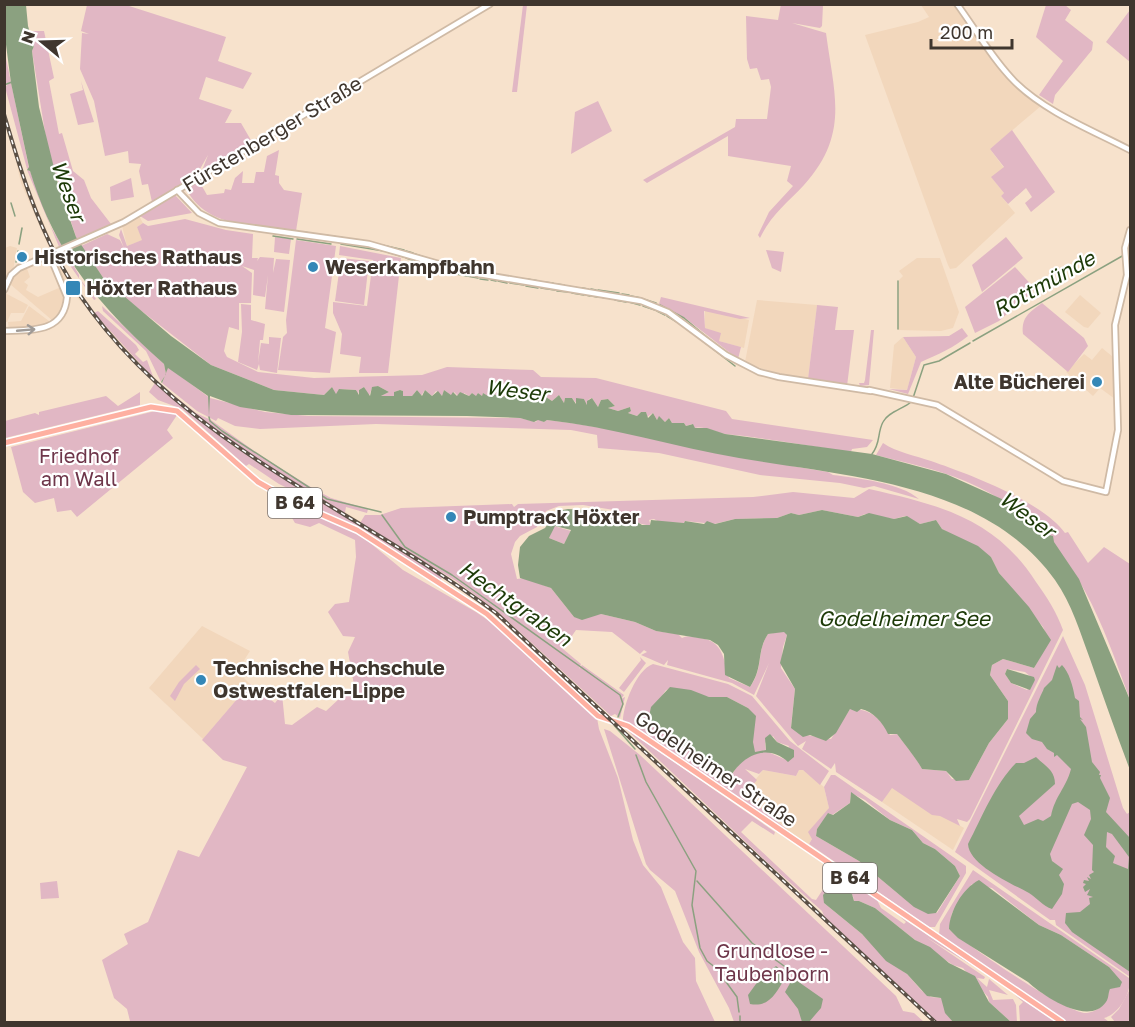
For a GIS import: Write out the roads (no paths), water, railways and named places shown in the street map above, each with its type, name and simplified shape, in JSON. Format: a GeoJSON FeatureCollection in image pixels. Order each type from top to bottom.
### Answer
{"type":"FeatureCollection","features":[{"type":"Feature","properties":{"kind":"main road","name":"Godelheimer Straße"},"geometry":{"type":"LineString","coordinates":[[4,443],[154,406],[177,411],[258,482],[293,502],[357,530],[487,614],[598,716],[628,726],[1062,1023]]}},
{"type":"Feature","properties":{"kind":"street","name":"Fürstenberger Straße"},"geometry":{"type":"LineString","coordinates":[[4,290],[15,271],[109,229],[490,4]]}},
{"type":"Feature","properties":{"kind":"street"},"geometry":{"type":"LineString","coordinates":[[957,4],[1002,67],[1022,89],[1057,112],[1131,150]]}},
{"type":"Feature","properties":{"kind":"street"},"geometry":{"type":"LineString","coordinates":[[180,189],[188,201],[204,216],[224,224],[369,244],[460,271],[643,302],[680,319],[726,355],[743,365],[779,377],[913,398],[944,408],[1063,481],[1105,492],[1108,489],[1118,430],[1115,325],[1126,284],[1126,255],[1131,230]]}},
{"type":"Feature","properties":{"kind":"street"},"geometry":{"type":"LineString","coordinates":[[4,331],[48,327],[55,323],[67,297],[50,256]]}},
{"type":"Feature","properties":{"kind":"water"},"geometry":{"type":"Polygon","coordinates":[[[4,5],[26,5],[28,26],[34,46],[32,51],[39,107],[59,188],[76,237],[104,279],[171,336],[211,365],[274,390],[324,395],[332,387],[336,394],[339,389],[356,390],[359,395],[359,390],[364,387],[370,396],[372,387],[378,386],[389,392],[381,396],[394,396],[394,392],[400,390],[403,391],[403,396],[412,396],[417,390],[422,396],[425,390],[432,396],[438,391],[442,396],[444,390],[451,395],[453,392],[457,396],[460,392],[469,396],[472,393],[476,396],[478,393],[482,396],[483,393],[488,396],[491,393],[501,397],[515,394],[519,398],[522,396],[531,399],[538,395],[542,400],[546,397],[552,401],[559,395],[564,403],[565,398],[572,398],[576,404],[576,398],[584,399],[587,405],[587,401],[592,398],[598,407],[601,400],[608,399],[615,406],[608,408],[618,411],[630,407],[631,411],[628,413],[637,416],[641,412],[646,412],[648,418],[653,413],[657,420],[659,416],[665,422],[669,418],[672,423],[684,423],[686,426],[693,424],[695,428],[707,428],[725,434],[872,454],[946,474],[1004,500],[1045,534],[1053,536],[1054,542],[1079,579],[1130,700],[1130,770],[1075,618],[1055,580],[1026,547],[991,522],[953,503],[911,489],[868,479],[739,458],[595,427],[547,420],[534,422],[520,418],[467,416],[291,415],[240,407],[210,396],[209,416],[208,396],[168,368],[166,373],[164,364],[119,321],[82,278],[53,229],[30,171],[27,170],[29,167],[11,83],[5,37],[4,5]]]}},
{"type":"Feature","properties":{"kind":"water","name":"Godelheimer See"},"geometry":{"type":"Polygon","coordinates":[[[568,509],[606,511],[617,525],[634,520],[642,525],[650,525],[651,520],[704,524],[707,521],[715,524],[735,519],[777,518],[791,513],[799,515],[822,510],[858,517],[869,513],[894,519],[907,516],[920,524],[936,520],[942,529],[978,546],[991,557],[999,573],[1029,607],[1051,640],[1034,668],[1003,659],[992,665],[990,675],[1008,701],[1008,719],[989,743],[969,780],[956,781],[946,771],[922,769],[897,734],[888,734],[877,718],[865,710],[861,709],[857,712],[850,709],[836,733],[826,741],[810,735],[803,737],[791,728],[795,689],[780,663],[787,635],[784,632],[768,634],[762,647],[757,672],[750,687],[725,675],[724,654],[718,645],[710,640],[656,631],[635,622],[601,614],[582,620],[574,617],[551,588],[520,578],[518,565],[520,547],[529,536],[545,528],[557,511],[568,509]],[[555,526],[549,538],[564,544],[571,530],[555,526]]]}},
{"type":"Feature","properties":{"kind":"water"},"geometry":{"type":"Polygon","coordinates":[[[1057,665],[1059,668],[1062,665],[1067,671],[1075,698],[1079,701],[1080,717],[1083,720],[1080,719],[1086,727],[1092,762],[1100,772],[1100,778],[1110,798],[1106,812],[1130,838],[1130,972],[1072,932],[1065,923],[1066,913],[1080,912],[1090,904],[1089,898],[1093,897],[1087,895],[1090,889],[1085,892],[1083,887],[1086,884],[1083,883],[1084,880],[1089,881],[1087,877],[1091,879],[1089,875],[1094,872],[1092,870],[1093,845],[1084,835],[1091,819],[1090,810],[1078,802],[1072,804],[1050,854],[1052,861],[1063,869],[1059,875],[1064,884],[1062,894],[1052,909],[983,866],[970,852],[968,844],[984,812],[1008,771],[1016,763],[1024,763],[1036,757],[1049,769],[1055,779],[1055,784],[1019,816],[1024,825],[1038,819],[1043,821],[1051,816],[1071,769],[1057,755],[1054,757],[1054,753],[1042,742],[1032,739],[1026,733],[1044,688],[1052,680],[1057,665]],[[1107,832],[1106,847],[1115,856],[1113,863],[1128,869],[1129,857],[1112,834],[1107,832]]]}},
{"type":"Feature","properties":{"kind":"water"},"geometry":{"type":"Polygon","coordinates":[[[1007,669],[1034,677],[1035,680],[1030,690],[1011,683],[1005,674],[1007,669]]]}},
{"type":"Feature","properties":{"kind":"water"},"geometry":{"type":"Polygon","coordinates":[[[670,687],[691,690],[709,697],[727,697],[748,708],[756,716],[753,742],[755,752],[766,750],[765,738],[770,734],[777,742],[794,750],[794,757],[788,762],[773,753],[757,754],[743,761],[732,774],[717,767],[648,721],[651,707],[670,687]]]}},
{"type":"Feature","properties":{"kind":"water"},"geometry":{"type":"Polygon","coordinates":[[[851,792],[890,820],[912,830],[923,843],[935,849],[955,866],[960,876],[936,913],[928,914],[914,907],[859,861],[816,836],[817,829],[828,813],[833,815],[850,803],[851,792]]]}},
{"type":"Feature","properties":{"kind":"water"},"geometry":{"type":"Polygon","coordinates":[[[979,880],[1039,925],[1061,935],[1109,967],[1122,982],[1120,987],[1110,989],[1107,1000],[1098,1009],[1089,1011],[1066,1007],[958,938],[949,929],[952,915],[962,895],[979,880]]]}},
{"type":"Feature","properties":{"kind":"water"},"geometry":{"type":"Polygon","coordinates":[[[833,883],[852,894],[854,901],[875,908],[915,940],[930,947],[949,963],[975,976],[989,1002],[1011,1022],[953,1022],[945,1013],[941,998],[927,996],[907,974],[886,961],[862,934],[824,903],[823,895],[833,883]]]}},
{"type":"Feature","properties":{"kind":"water"},"geometry":{"type":"Polygon","coordinates":[[[776,966],[785,973],[786,977],[779,988],[772,998],[763,1004],[750,1004],[748,995],[761,977],[776,966]]]}},
{"type":"Feature","properties":{"kind":"water"},"geometry":{"type":"Polygon","coordinates":[[[793,978],[823,999],[821,1008],[809,1022],[802,1022],[798,1009],[785,992],[793,978]]]}},
{"type":"Feature","properties":{"kind":"waterway"},"geometry":{"type":"LineString","coordinates":[[4,85],[12,82]]}},
{"type":"Feature","properties":{"kind":"waterway"},"geometry":{"type":"LineString","coordinates":[[11,203],[15,216]]}},
{"type":"Feature","properties":{"kind":"waterway"},"geometry":{"type":"LineString","coordinates":[[228,222],[247,225]]}},
{"type":"Feature","properties":{"kind":"waterway"},"geometry":{"type":"LineString","coordinates":[[250,225],[261,227]]}},
{"type":"Feature","properties":{"kind":"waterway"},"geometry":{"type":"LineString","coordinates":[[264,227],[271,228]]}},
{"type":"Feature","properties":{"kind":"waterway"},"geometry":{"type":"LineString","coordinates":[[19,244],[22,228]]}},
{"type":"Feature","properties":{"kind":"waterway"},"geometry":{"type":"LineString","coordinates":[[274,228],[301,232]]}},
{"type":"Feature","properties":{"kind":"waterway"},"geometry":{"type":"LineString","coordinates":[[303,232],[310,233]]}},
{"type":"Feature","properties":{"kind":"waterway"},"geometry":{"type":"LineString","coordinates":[[313,234],[321,235]]}},
{"type":"Feature","properties":{"kind":"waterway"},"geometry":{"type":"LineString","coordinates":[[324,235],[345,238]]}},
{"type":"Feature","properties":{"kind":"waterway"},"geometry":{"type":"LineString","coordinates":[[273,236],[293,239]]}},
{"type":"Feature","properties":{"kind":"waterway"},"geometry":{"type":"LineString","coordinates":[[297,239],[331,244]]}},
{"type":"Feature","properties":{"kind":"waterway"},"geometry":{"type":"LineString","coordinates":[[348,239],[361,241]]}},
{"type":"Feature","properties":{"kind":"waterway"},"geometry":{"type":"LineString","coordinates":[[364,241],[404,250]]}},
{"type":"Feature","properties":{"kind":"waterway"},"geometry":{"type":"LineString","coordinates":[[341,244],[384,251]]}},
{"type":"Feature","properties":{"kind":"waterway"},"geometry":{"type":"LineString","coordinates":[[17,257],[18,251]]}},
{"type":"Feature","properties":{"kind":"waterway"},"geometry":{"type":"LineString","coordinates":[[406,251],[413,253]]}},
{"type":"Feature","properties":{"kind":"waterway"},"geometry":{"type":"LineString","coordinates":[[387,252],[404,257]]}},
{"type":"Feature","properties":{"kind":"waterway"},"geometry":{"type":"LineString","coordinates":[[415,254],[430,259]]}},
{"type":"Feature","properties":{"kind":"waterway","name":"Rottmünde"},"geometry":{"type":"LineString","coordinates":[[973,341],[1124,255]]}},
{"type":"Feature","properties":{"kind":"waterway"},"geometry":{"type":"LineString","coordinates":[[406,258],[424,264]]}},
{"type":"Feature","properties":{"kind":"waterway"},"geometry":{"type":"LineString","coordinates":[[426,265],[436,268]]}},
{"type":"Feature","properties":{"kind":"waterway"},"geometry":{"type":"LineString","coordinates":[[439,269],[454,273]]}},
{"type":"Feature","properties":{"kind":"waterway"},"geometry":{"type":"LineString","coordinates":[[465,269],[475,271]]}},
{"type":"Feature","properties":{"kind":"waterway"},"geometry":{"type":"LineString","coordinates":[[478,271],[488,273]]}},
{"type":"Feature","properties":{"kind":"waterway"},"geometry":{"type":"LineString","coordinates":[[456,274],[478,278]]}},
{"type":"Feature","properties":{"kind":"waterway"},"geometry":{"type":"LineString","coordinates":[[491,274],[503,276]]}},
{"type":"Feature","properties":{"kind":"waterway"},"geometry":{"type":"LineString","coordinates":[[506,276],[515,277]]}},
{"type":"Feature","properties":{"kind":"waterway"},"geometry":{"type":"LineString","coordinates":[[517,278],[524,279]]}},
{"type":"Feature","properties":{"kind":"waterway"},"geometry":{"type":"LineString","coordinates":[[480,279],[488,280]]}},
{"type":"Feature","properties":{"kind":"waterway"},"geometry":{"type":"LineString","coordinates":[[527,279],[539,281]]}},
{"type":"Feature","properties":{"kind":"waterway"},"geometry":{"type":"LineString","coordinates":[[491,280],[496,281]]}},
{"type":"Feature","properties":{"kind":"waterway"},"geometry":{"type":"LineString","coordinates":[[498,281],[507,283]]}},
{"type":"Feature","properties":{"kind":"waterway"},"geometry":{"type":"LineString","coordinates":[[898,281],[898,329]]}},
{"type":"Feature","properties":{"kind":"waterway"},"geometry":{"type":"LineString","coordinates":[[542,282],[553,283]]}},
{"type":"Feature","properties":{"kind":"waterway"},"geometry":{"type":"LineString","coordinates":[[510,283],[524,285]]}},
{"type":"Feature","properties":{"kind":"waterway"},"geometry":{"type":"LineString","coordinates":[[556,284],[564,285]]}},
{"type":"Feature","properties":{"kind":"waterway"},"geometry":{"type":"LineString","coordinates":[[526,286],[538,288]]}},
{"type":"Feature","properties":{"kind":"waterway"},"geometry":{"type":"LineString","coordinates":[[567,286],[579,288]]}},
{"type":"Feature","properties":{"kind":"waterway"},"geometry":{"type":"LineString","coordinates":[[541,288],[555,290]]}},
{"type":"Feature","properties":{"kind":"waterway"},"geometry":{"type":"LineString","coordinates":[[582,288],[588,289]]}},
{"type":"Feature","properties":{"kind":"waterway"},"geometry":{"type":"LineString","coordinates":[[591,289],[596,290]]}},
{"type":"Feature","properties":{"kind":"waterway"},"geometry":{"type":"LineString","coordinates":[[598,290],[619,293]]}},
{"type":"Feature","properties":{"kind":"waterway"},"geometry":{"type":"LineString","coordinates":[[557,291],[569,292]]}},
{"type":"Feature","properties":{"kind":"waterway"},"geometry":{"type":"LineString","coordinates":[[572,293],[584,295]]}},
{"type":"Feature","properties":{"kind":"waterway"},"geometry":{"type":"LineString","coordinates":[[622,294],[629,295]]}},
{"type":"Feature","properties":{"kind":"waterway"},"geometry":{"type":"LineString","coordinates":[[586,295],[590,296]]}},
{"type":"Feature","properties":{"kind":"waterway"},"geometry":{"type":"LineString","coordinates":[[592,296],[597,297]]}},
{"type":"Feature","properties":{"kind":"waterway"},"geometry":{"type":"LineString","coordinates":[[631,296],[641,298]]}},
{"type":"Feature","properties":{"kind":"waterway"},"geometry":{"type":"LineString","coordinates":[[600,297],[613,299]]}},
{"type":"Feature","properties":{"kind":"waterway"},"geometry":{"type":"LineString","coordinates":[[643,299],[656,303]]}},
{"type":"Feature","properties":{"kind":"waterway"},"geometry":{"type":"LineString","coordinates":[[615,300],[626,302]]}},
{"type":"Feature","properties":{"kind":"waterway"},"geometry":{"type":"LineString","coordinates":[[629,302],[640,305]]}},
{"type":"Feature","properties":{"kind":"waterway"},"geometry":{"type":"LineString","coordinates":[[660,305],[684,318],[715,344]]}},
{"type":"Feature","properties":{"kind":"waterway"},"geometry":{"type":"LineString","coordinates":[[643,306],[655,310]]}},
{"type":"Feature","properties":{"kind":"waterway"},"geometry":{"type":"LineString","coordinates":[[657,311],[665,315]]}},
{"type":"Feature","properties":{"kind":"waterway"},"geometry":{"type":"LineString","coordinates":[[667,316],[677,322]]}},
{"type":"Feature","properties":{"kind":"waterway"},"geometry":{"type":"LineString","coordinates":[[679,323],[689,330]]}},
{"type":"Feature","properties":{"kind":"waterway"},"geometry":{"type":"LineString","coordinates":[[691,332],[735,366]]}},
{"type":"Feature","properties":{"kind":"waterway","name":"Rottmünde"},"geometry":{"type":"LineString","coordinates":[[913,398],[924,365],[939,361],[970,343]]}},
{"type":"Feature","properties":{"kind":"waterway","name":"Rottmünde"},"geometry":{"type":"LineString","coordinates":[[872,454],[877,446],[881,426],[885,419],[911,402]]}},
{"type":"Feature","properties":{"kind":"waterway","name":"Hechtgraben"},"geometry":{"type":"LineString","coordinates":[[209,417],[210,421],[222,431],[327,499],[381,512]]}},
{"type":"Feature","properties":{"kind":"waterway","name":"Hechtgraben"},"geometry":{"type":"LineString","coordinates":[[382,515],[405,547],[452,575],[620,695],[623,704],[618,717]]}},
{"type":"Feature","properties":{"kind":"waterway","name":"Hechtgraben"},"geometry":{"type":"LineString","coordinates":[[613,724],[635,749]]}},
{"type":"Feature","properties":{"kind":"waterway","name":"Hechtgraben"},"geometry":{"type":"LineString","coordinates":[[636,755],[646,782],[696,871],[692,905],[700,948],[707,961],[716,968],[737,997],[739,1012]]}},
{"type":"Feature","properties":{"kind":"waterway"},"geometry":{"type":"LineString","coordinates":[[697,881],[752,943],[791,971]]}},
{"type":"Feature","properties":{"kind":"waterway","name":"Hechtgraben"},"geometry":{"type":"LineString","coordinates":[[740,1016],[740,1022]]}},
{"type":"Feature","properties":{"kind":"railway"},"geometry":{"type":"LineString","coordinates":[[4,114],[38,217],[56,256],[107,332],[154,381],[207,424],[263,464],[440,574],[496,613],[935,1022]]}},
{"type":"Feature","properties":{"kind":"place","name":"Historisches Rathaus"},"geometry":{"type":"Point","coordinates":[22,257]}},
{"type":"Feature","properties":{"kind":"place","name":"Weserkampfbahn"},"geometry":{"type":"Point","coordinates":[313,267]}},
{"type":"Feature","properties":{"kind":"place","name":"Höxter Rathaus"},"geometry":{"type":"Point","coordinates":[73,288]}},
{"type":"Feature","properties":{"kind":"place","name":"Alte Bücherei"},"geometry":{"type":"Point","coordinates":[1097,382]}},
{"type":"Feature","properties":{"kind":"place","name":"Pumptrack Höxter"},"geometry":{"type":"Point","coordinates":[451,517]}},
{"type":"Feature","properties":{"kind":"place","name":"Technische Hochschule Ostwestfalen-Lippe"},"geometry":{"type":"Point","coordinates":[201,680]}},
{"type":"Feature","properties":{"kind":"water label","name":"Weser"},"geometry":{"type":"Point","coordinates":[68,191]}},
{"type":"Feature","properties":{"kind":"water label","name":"Weser"},"geometry":{"type":"Point","coordinates":[517,391]}},
{"type":"Feature","properties":{"kind":"water label","name":"Weser"},"geometry":{"type":"Point","coordinates":[1027,515]}},
{"type":"Feature","properties":{"kind":"park label","name":"Friedhof am Wall"},"geometry":{"type":"Point","coordinates":[79,468]}},
{"type":"Feature","properties":{"kind":"park label","name":"Grundlose - Taubenborn"},"geometry":{"type":"Point","coordinates":[772,962]}}]}
